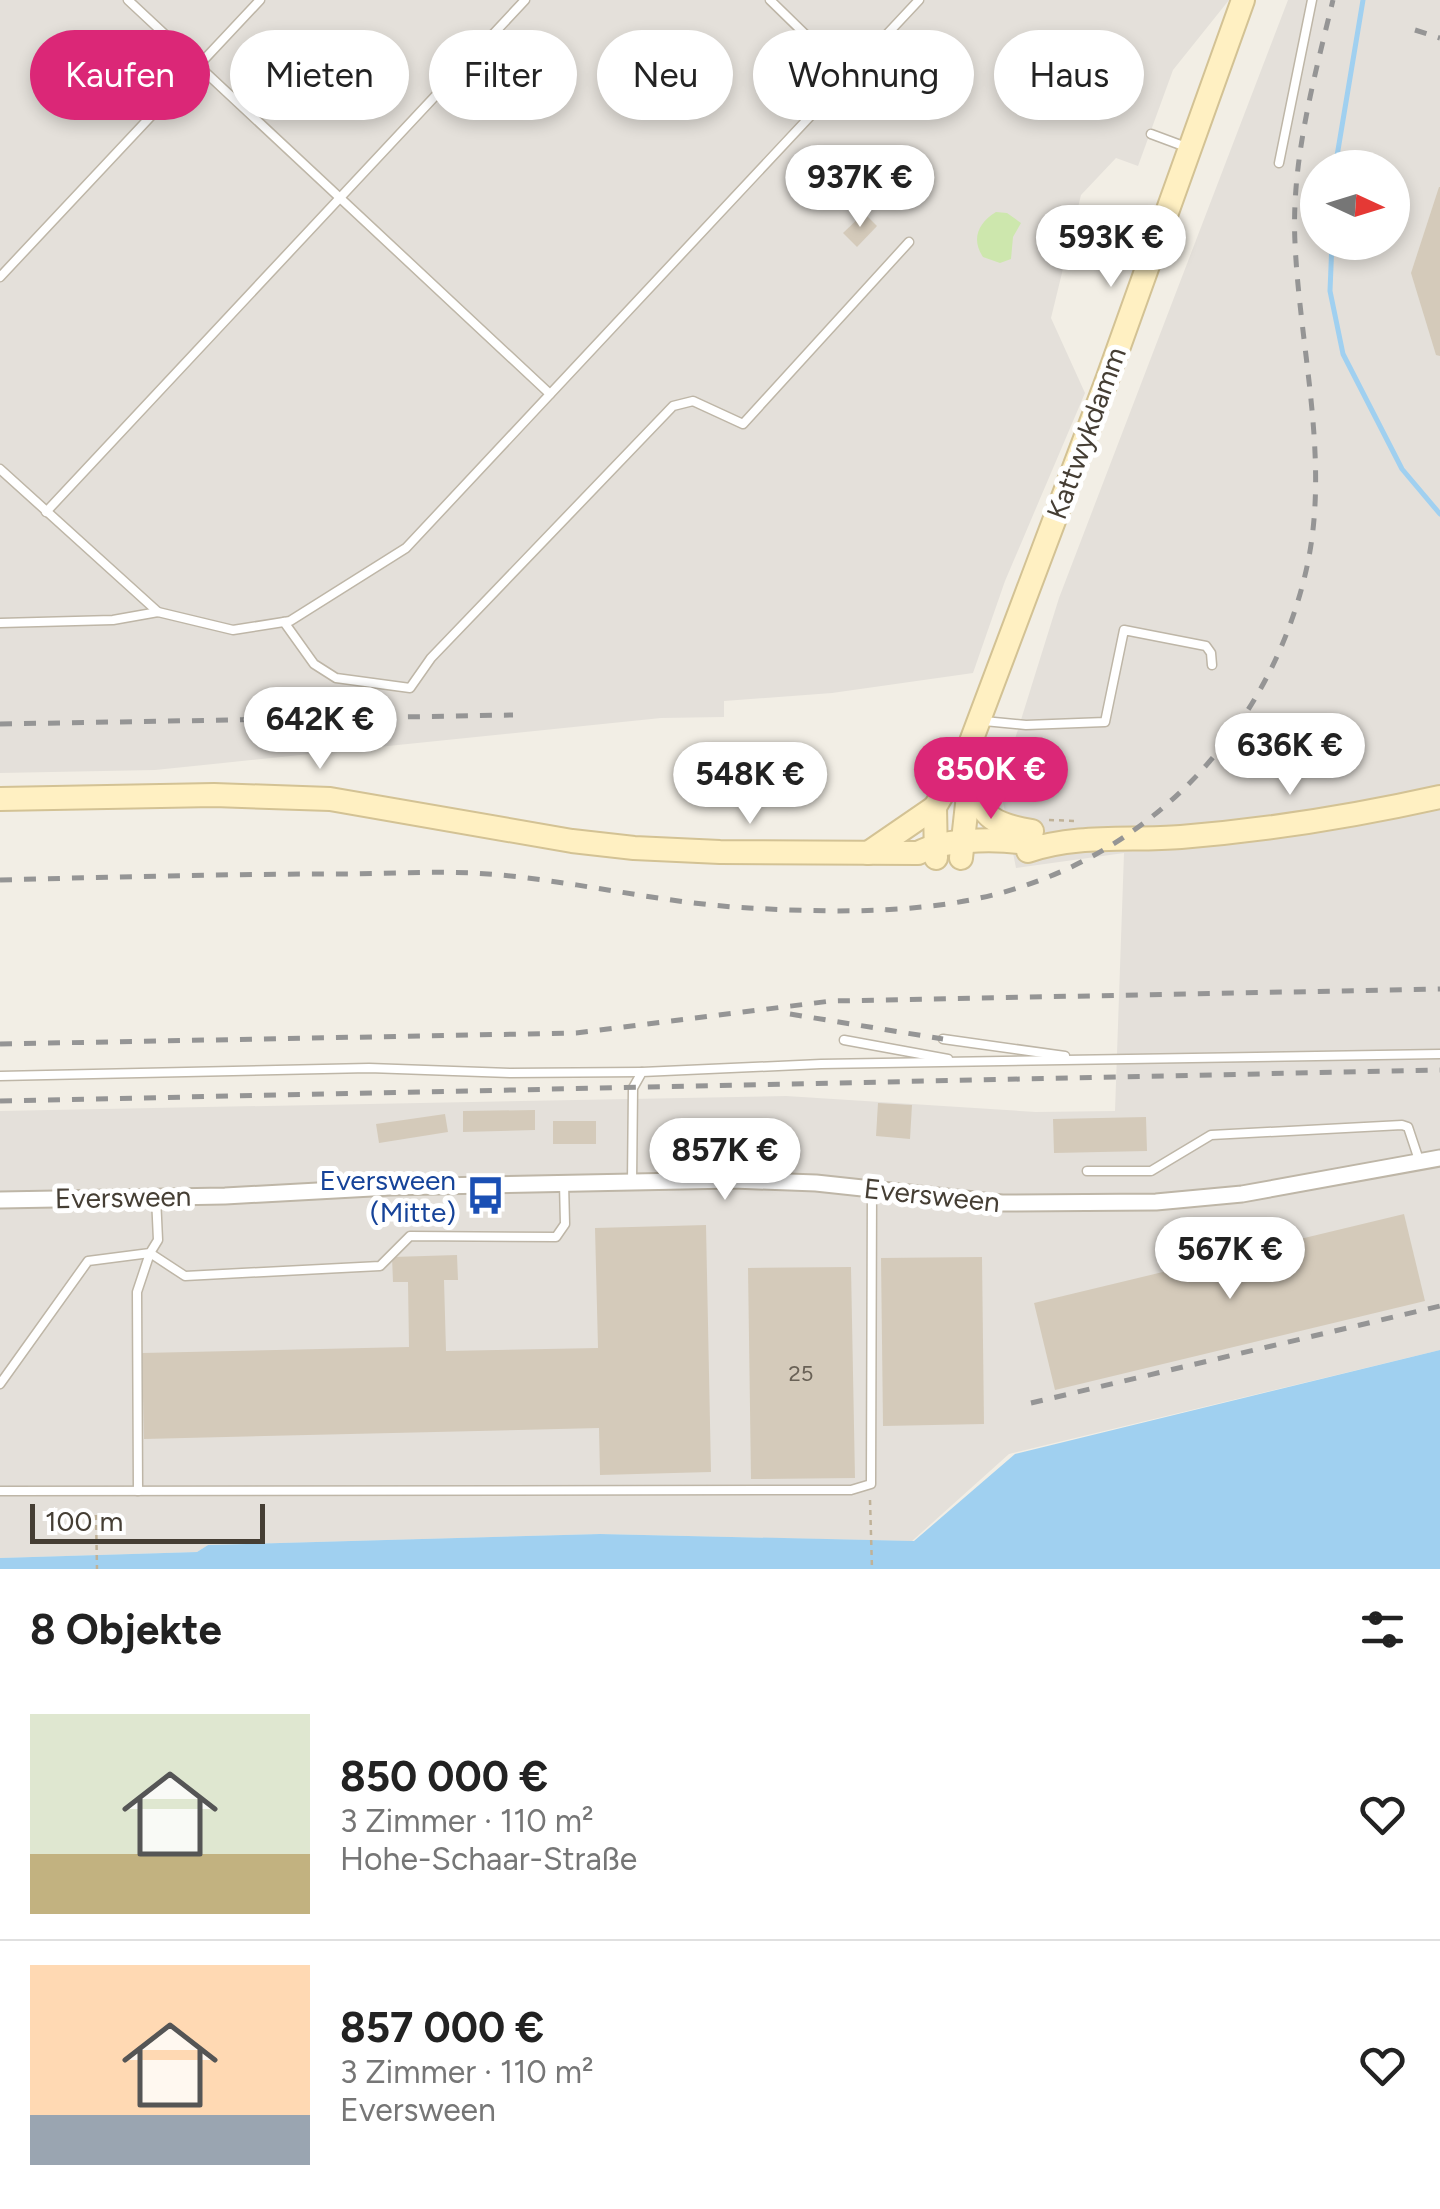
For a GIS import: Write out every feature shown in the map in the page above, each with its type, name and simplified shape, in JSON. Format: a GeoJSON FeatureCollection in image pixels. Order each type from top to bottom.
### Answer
{"type":"FeatureCollection","features":[{"type":"Feature","properties":{"kind":"main road","name":"Kattwykdamm"},"geometry":{"type":"LineString","coordinates":[[935,806],[967,752],[980,719],[1243,0]]}},
{"type":"Feature","properties":{"kind":"main road","name":"Kattwykdamm"},"geometry":{"type":"LineString","coordinates":[[962,851],[970,782],[967,752]]}},
{"type":"Feature","properties":{"kind":"main road"},"geometry":{"type":"LineString","coordinates":[[970,782],[980,806],[995,821],[1012,828],[1085,841]]}},
{"type":"Feature","properties":{"kind":"main road"},"geometry":{"type":"LineString","coordinates":[[0,799],[214,795],[330,798],[618,846],[865,855],[962,851],[1018,854],[1042,846],[1085,841],[1246,830],[1440,797]]}},
{"type":"Feature","properties":{"kind":"main road"},"geometry":{"type":"LineString","coordinates":[[930,852],[935,806]]}},
{"type":"Feature","properties":{"kind":"main road"},"geometry":{"type":"LineString","coordinates":[[865,855],[935,806]]}},
{"type":"Feature","properties":{"kind":"street","name":"Eversween"},"geometry":{"type":"LineString","coordinates":[[0,1200],[564,1183],[769,1181],[1002,1203],[1156,1202],[1242,1194],[1440,1158]]}},
{"type":"Feature","properties":{"kind":"lane"},"geometry":{"type":"LineString","coordinates":[[128,0],[160,30]]}},
{"type":"Feature","properties":{"kind":"lane"},"geometry":{"type":"LineString","coordinates":[[210,53],[260,0]]}},
{"type":"Feature","properties":{"kind":"lane"},"geometry":{"type":"LineString","coordinates":[[46,512],[524,0]]}},
{"type":"Feature","properties":{"kind":"lane"},"geometry":{"type":"LineString","coordinates":[[770,0],[801,30]]}},
{"type":"Feature","properties":{"kind":"lane"},"geometry":{"type":"LineString","coordinates":[[891,30],[919,0]]}},
{"type":"Feature","properties":{"kind":"lane"},"geometry":{"type":"LineString","coordinates":[[1279,163],[1312,0]]}},
{"type":"Feature","properties":{"kind":"lane"},"geometry":{"type":"LineString","coordinates":[[210,77],[550,394]]}},
{"type":"Feature","properties":{"kind":"lane"},"geometry":{"type":"LineString","coordinates":[[0,278],[148,120]]}},
{"type":"Feature","properties":{"kind":"lane"},"geometry":{"type":"LineString","coordinates":[[0,623],[112,620],[158,612],[233,630],[284,622],[406,548],[807,120]]}},
{"type":"Feature","properties":{"kind":"lane"},"geometry":{"type":"LineString","coordinates":[[1151,134],[1190,148]]}},
{"type":"Feature","properties":{"kind":"lane"},"geometry":{"type":"LineString","coordinates":[[284,622],[314,664],[336,678],[410,688],[431,658],[672,406],[693,401],[743,424],[908,242]]}},
{"type":"Feature","properties":{"kind":"lane"},"geometry":{"type":"LineString","coordinates":[[0,469],[158,612]]}},
{"type":"Feature","properties":{"kind":"lane"},"geometry":{"type":"LineString","coordinates":[[980,719],[1026,725],[1104,722],[1124,630],[1206,646],[1212,653],[1212,666]]}},
{"type":"Feature","properties":{"kind":"lane"},"geometry":{"type":"LineString","coordinates":[[942,1039],[1089,1059]]}},
{"type":"Feature","properties":{"kind":"lane"},"geometry":{"type":"LineString","coordinates":[[844,1040],[966,1063]]}},
{"type":"Feature","properties":{"kind":"lane"},"geometry":{"type":"LineString","coordinates":[[0,1076],[369,1068],[642,1072],[1440,1054]]}},
{"type":"Feature","properties":{"kind":"lane"},"geometry":{"type":"LineString","coordinates":[[632,1182],[634,1088],[642,1072]]}},
{"type":"Feature","properties":{"kind":"lane"},"geometry":{"type":"LineString","coordinates":[[1086,1171],[1151,1171],[1210,1135],[1402,1125],[1408,1127],[1420,1163]]}},
{"type":"Feature","properties":{"kind":"lane"},"geometry":{"type":"LineString","coordinates":[[0,1384],[88,1261],[150,1254],[185,1276],[380,1266],[410,1236],[556,1237],[565,1224],[564,1183]]}},
{"type":"Feature","properties":{"kind":"lane"},"geometry":{"type":"LineString","coordinates":[[0,1492],[852,1490],[872,1484],[872,1189]]}},
{"type":"Feature","properties":{"kind":"lane"},"geometry":{"type":"LineString","coordinates":[[138,1490],[137,1292],[158,1240],[156,1197]]}},
{"type":"Feature","properties":{"kind":"path"},"geometry":{"type":"LineString","coordinates":[[870,1500],[872,1569]]}},
{"type":"Feature","properties":{"kind":"path"},"geometry":{"type":"LineString","coordinates":[[96,1515],[97,1569]]}},
{"type":"Feature","properties":{"kind":"shaded area"},"geometry":{"type":"Polygon","coordinates":[[[0,0],[1229,0],[1173,70],[1138,166],[1116,158],[1081,195],[1051,318],[1085,393],[1005,581],[973,673],[832,693],[724,701],[724,717],[661,718],[155,770],[0,773],[0,0]]]}},
{"type":"Feature","properties":{"kind":"shaded area"},"geometry":{"type":"Polygon","coordinates":[[[1288,0],[1440,0],[1440,1350],[1009,1454],[912,1541],[600,1534],[208,1545],[197,1552],[0,1558],[0,1111],[786,1096],[1036,1112],[1115,1111],[1124,853],[1016,868],[1000,787],[1059,598],[1288,0]]]}},
{"type":"Feature","properties":{"kind":"green space"},"geometry":{"type":"Polygon","coordinates":[[[996,212],[1007,213],[1021,223],[1013,237],[1011,259],[1000,263],[983,257],[977,244],[981,226],[996,212]]]}},
{"type":"Feature","properties":{"kind":"water"},"geometry":{"type":"Polygon","coordinates":[[[1440,1350],[1440,1569],[0,1569],[0,1558],[197,1552],[208,1545],[600,1534],[914,1541],[1015,1454],[1440,1350]]]}},
{"type":"Feature","properties":{"kind":"building"},"geometry":{"type":"Polygon","coordinates":[[[1439,187],[1440,356],[1436,355],[1411,273],[1439,187]]]}},
{"type":"Feature","properties":{"kind":"building"},"geometry":{"type":"Polygon","coordinates":[[[864,213],[877,226],[857,247],[843,233],[864,213]]]}},
{"type":"Feature","properties":{"kind":"building"},"geometry":{"type":"Polygon","coordinates":[[[878,1103],[912,1105],[910,1139],[876,1136],[878,1103]]]}},
{"type":"Feature","properties":{"kind":"building"},"geometry":{"type":"Polygon","coordinates":[[[535,1110],[535,1130],[463,1132],[463,1111],[535,1110]]]}},
{"type":"Feature","properties":{"kind":"building"},"geometry":{"type":"Polygon","coordinates":[[[445,1114],[448,1132],[379,1143],[376,1124],[445,1114]]]}},
{"type":"Feature","properties":{"kind":"building"},"geometry":{"type":"Polygon","coordinates":[[[1146,1117],[1147,1151],[1054,1153],[1053,1119],[1146,1117]]]}},
{"type":"Feature","properties":{"kind":"building"},"geometry":{"type":"Polygon","coordinates":[[[553,1121],[596,1121],[596,1144],[553,1144],[553,1121]]]}},
{"type":"Feature","properties":{"kind":"building"},"geometry":{"type":"Polygon","coordinates":[[[1404,1214],[1425,1301],[1055,1390],[1034,1303],[1404,1214]]]}},
{"type":"Feature","properties":{"kind":"building"},"geometry":{"type":"Polygon","coordinates":[[[706,1225],[711,1472],[600,1475],[599,1428],[144,1439],[142,1353],[409,1347],[408,1282],[393,1282],[392,1257],[457,1255],[458,1280],[444,1280],[446,1351],[598,1348],[595,1228],[706,1225]]]}},
{"type":"Feature","properties":{"kind":"building"},"geometry":{"type":"Polygon","coordinates":[[[982,1257],[984,1424],[883,1426],[881,1258],[982,1257]]]}},
{"type":"Feature","properties":{"kind":"building"},"geometry":{"type":"Polygon","coordinates":[[[851,1267],[855,1478],[751,1479],[748,1268],[851,1267]]]}},
{"type":"Feature","properties":{"kind":"waterway"},"geometry":{"type":"LineString","coordinates":[[1338,150],[1363,0]]}},
{"type":"Feature","properties":{"kind":"waterway"},"geometry":{"type":"LineString","coordinates":[[1331,260],[1330,291],[1343,354],[1402,469],[1440,514]]}},
{"type":"Feature","properties":{"kind":"railway"},"geometry":{"type":"LineString","coordinates":[[0,880],[473,873],[714,905],[862,911],[948,904],[1036,882],[1092,856],[1143,824],[1189,784],[1229,738],[1262,687],[1288,631],[1306,571],[1316,490],[1315,448],[1298,284],[1295,212],[1305,120],[1333,0]]}},
{"type":"Feature","properties":{"kind":"railway"},"geometry":{"type":"LineString","coordinates":[[1415,30],[1440,38]]}},
{"type":"Feature","properties":{"kind":"railway"},"geometry":{"type":"LineString","coordinates":[[0,724],[513,715]]}},
{"type":"Feature","properties":{"kind":"railway"},"geometry":{"type":"LineString","coordinates":[[0,1044],[576,1033],[831,1001],[1440,989]]}},
{"type":"Feature","properties":{"kind":"railway"},"geometry":{"type":"LineString","coordinates":[[790,1014],[943,1039]]}},
{"type":"Feature","properties":{"kind":"railway"},"geometry":{"type":"LineString","coordinates":[[0,1101],[1440,1070]]}},
{"type":"Feature","properties":{"kind":"railway"},"geometry":{"type":"LineString","coordinates":[[1031,1403],[1440,1306]]}},
{"type":"Feature","properties":{"kind":"place","name":"Eversween (Mitte)"},"geometry":{"type":"Point","coordinates":[486,1196]}}]}
